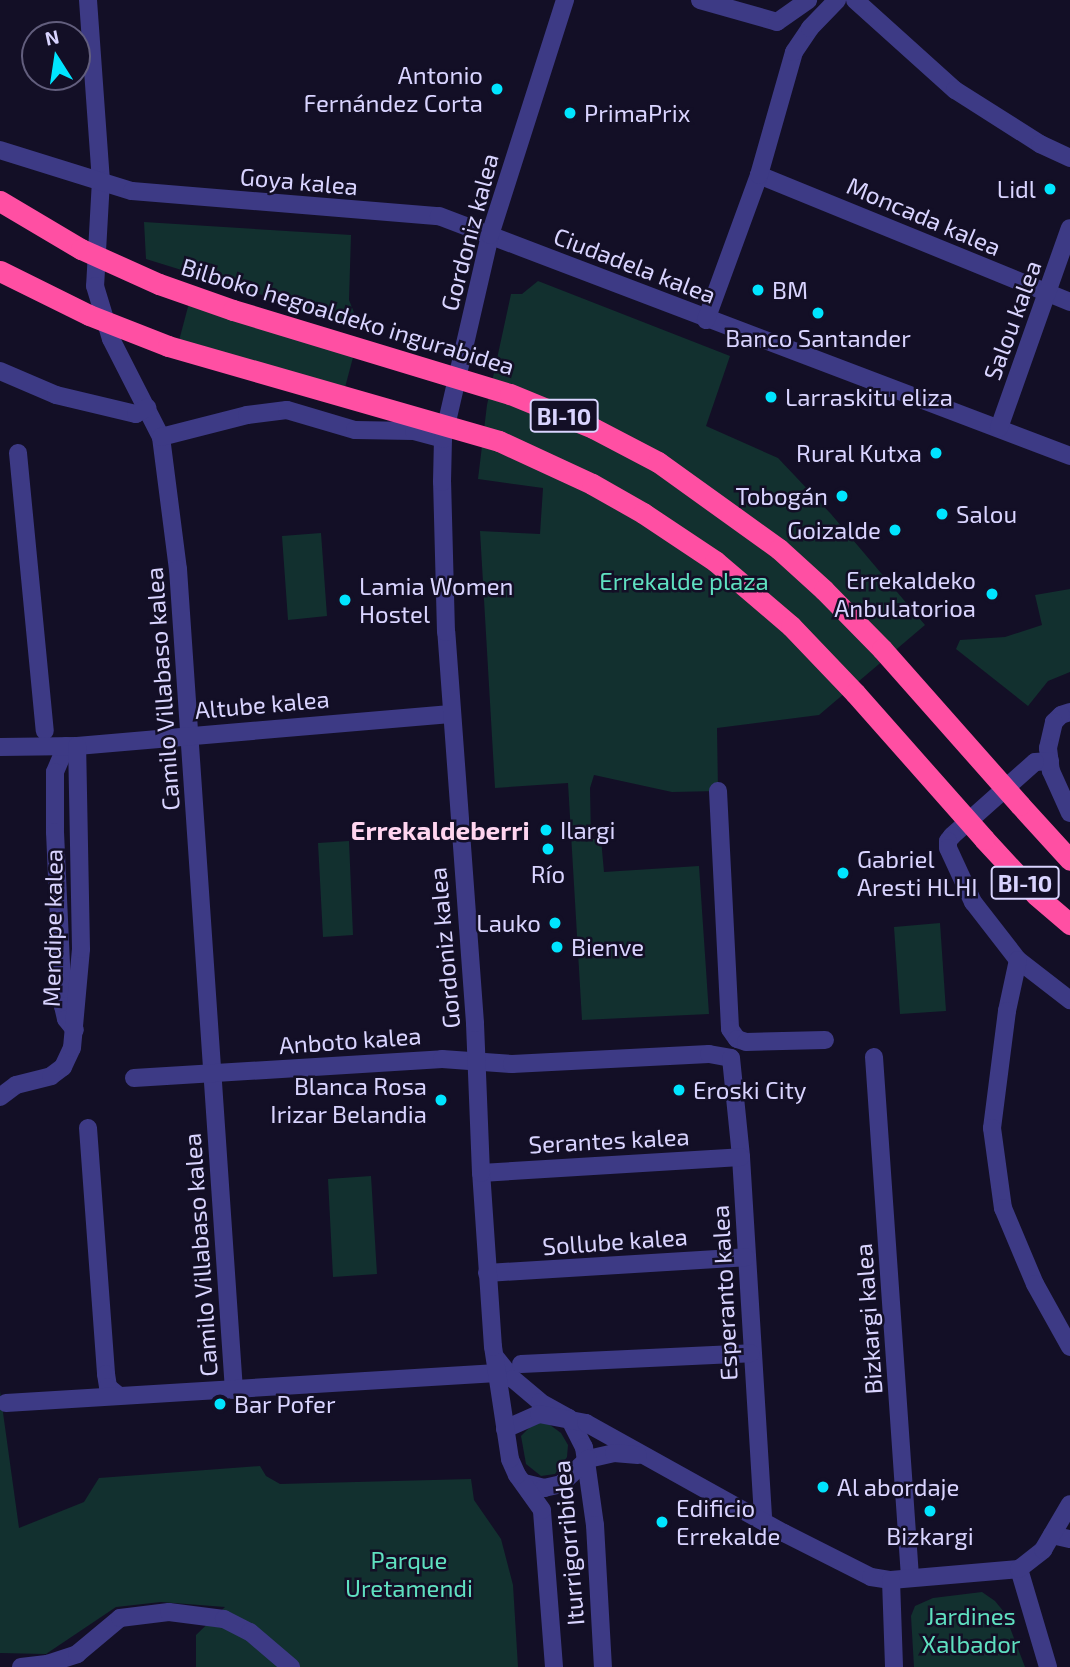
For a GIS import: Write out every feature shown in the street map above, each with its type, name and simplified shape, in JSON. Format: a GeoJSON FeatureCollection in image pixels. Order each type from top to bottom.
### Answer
{"type":"FeatureCollection","features":[{"type":"Feature","properties":{"kind":"highway","name":"Bilboko hegoaldeko ingurabidea"},"geometry":{"type":"LineString","coordinates":[[0,201],[81,249],[159,284],[233,310],[510,394],[593,428],[658,462],[768,541],[824,590],[882,649],[1070,860]]}},
{"type":"Feature","properties":{"kind":"highway","name":"BI-10"},"geometry":{"type":"LineString","coordinates":[[0,271],[54,300],[168,346],[499,441],[593,484],[643,513],[715,561],[791,626],[855,693],[1036,895],[1070,924]]}},
{"type":"Feature","properties":{"kind":"street","name":"Camilo Villabaso kalea"},"geometry":{"type":"LineString","coordinates":[[88,0],[101,180],[95,286],[111,339],[162,437],[178,569],[234,1390]]}},
{"type":"Feature","properties":{"kind":"street","name":"Gordoniz kalea"},"geometry":{"type":"LineString","coordinates":[[524,1483],[510,1459],[496,1365],[487,1273],[478,1060],[446,632],[443,439],[490,234],[565,0]]}},
{"type":"Feature","properties":{"kind":"street"},"geometry":{"type":"LineString","coordinates":[[700,0],[777,22],[788,33],[794,52]]}},
{"type":"Feature","properties":{"kind":"street"},"geometry":{"type":"LineString","coordinates":[[777,22],[808,0]]}},
{"type":"Feature","properties":{"kind":"street"},"geometry":{"type":"LineString","coordinates":[[706,320],[759,174],[794,52],[820,16],[837,0]]}},
{"type":"Feature","properties":{"kind":"street"},"geometry":{"type":"LineString","coordinates":[[855,0],[955,90],[1040,144],[1070,158]]}},
{"type":"Feature","properties":{"kind":"street","name":"Goya kalea"},"geometry":{"type":"LineString","coordinates":[[0,150],[66,173],[101,180],[132,191],[439,216],[490,234]]}},
{"type":"Feature","properties":{"kind":"street","name":"Moncada kalea"},"geometry":{"type":"LineString","coordinates":[[759,174],[1070,302]]}},
{"type":"Feature","properties":{"kind":"street","name":"Salou kalea"},"geometry":{"type":"LineString","coordinates":[[999,428],[1070,228]]}},
{"type":"Feature","properties":{"kind":"street","name":"Ciudadela kalea"},"geometry":{"type":"LineString","coordinates":[[490,234],[706,320],[1070,456]]}},
{"type":"Feature","properties":{"kind":"street"},"geometry":{"type":"LineString","coordinates":[[0,371],[68,398],[135,414],[147,408]]}},
{"type":"Feature","properties":{"kind":"street"},"geometry":{"type":"LineString","coordinates":[[162,437],[247,415],[287,410],[355,430],[414,431],[443,439]]}},
{"type":"Feature","properties":{"kind":"street"},"geometry":{"type":"LineString","coordinates":[[18,453],[45,731]]}},
{"type":"Feature","properties":{"kind":"street"},"geometry":{"type":"LineString","coordinates":[[1070,712],[1060,715],[1050,730],[1050,761],[1070,813]]}},
{"type":"Feature","properties":{"kind":"street","name":"Altube kalea"},"geometry":{"type":"LineString","coordinates":[[0,747],[72,746],[452,714]]}},
{"type":"Feature","properties":{"kind":"street","name":"Mendipe kalea"},"geometry":{"type":"LineString","coordinates":[[0,1097],[16,1085],[51,1076],[63,1067],[72,1048],[82,949],[72,746]]}},
{"type":"Feature","properties":{"kind":"street"},"geometry":{"type":"LineString","coordinates":[[1050,761],[1035,762],[948,841],[973,902],[1018,960],[1070,1000]]}},
{"type":"Feature","properties":{"kind":"street"},"geometry":{"type":"LineString","coordinates":[[718,791],[730,1029],[737,1039],[747,1042],[825,1040]]}},
{"type":"Feature","properties":{"kind":"street"},"geometry":{"type":"LineString","coordinates":[[1018,960],[1007,1011],[992,1128],[1003,1208],[1035,1284],[1070,1347]]}},
{"type":"Feature","properties":{"kind":"street","name":"Anboto kalea"},"geometry":{"type":"LineString","coordinates":[[134,1078],[442,1059],[512,1064],[720,1054],[731,1058],[733,1062]]}},
{"type":"Feature","properties":{"kind":"street","name":"Bizkargi kalea"},"geometry":{"type":"LineString","coordinates":[[874,1057],[910,1577]]}},
{"type":"Feature","properties":{"kind":"street","name":"Esperanto kalea"},"geometry":{"type":"LineString","coordinates":[[733,1062],[763,1521]]}},
{"type":"Feature","properties":{"kind":"street"},"geometry":{"type":"LineString","coordinates":[[88,1128],[106,1374],[108,1387],[118,1395]]}},
{"type":"Feature","properties":{"kind":"street","name":"Serantes kalea"},"geometry":{"type":"LineString","coordinates":[[481,1173],[741,1157]]}},
{"type":"Feature","properties":{"kind":"street","name":"Sollube kalea"},"geometry":{"type":"LineString","coordinates":[[487,1273],[746,1257]]}},
{"type":"Feature","properties":{"kind":"street"},"geometry":{"type":"LineString","coordinates":[[522,1364],[751,1353]]}},
{"type":"Feature","properties":{"kind":"street"},"geometry":{"type":"LineString","coordinates":[[6,1403],[234,1390],[496,1365],[540,1402],[569,1418]]}},
{"type":"Feature","properties":{"kind":"street"},"geometry":{"type":"LineString","coordinates":[[501,1399],[514,1397],[540,1402]]}},
{"type":"Feature","properties":{"kind":"street"},"geometry":{"type":"LineString","coordinates":[[505,1429],[539,1414],[586,1423],[871,1577],[891,1580],[1019,1569],[1061,1537],[1070,1504]]}},
{"type":"Feature","properties":{"kind":"street","name":"Iturrigorribidea"},"geometry":{"type":"LineString","coordinates":[[569,1418],[581,1438],[588,1460],[595,1525],[603,1667]]}},
{"type":"Feature","properties":{"kind":"street"},"geometry":{"type":"LineString","coordinates":[[524,1483],[544,1488],[561,1484],[588,1460],[614,1454],[642,1455]]}},
{"type":"Feature","properties":{"kind":"street","name":"Iturrigorribidea"},"geometry":{"type":"LineString","coordinates":[[524,1483],[542,1510],[544,1519],[555,1667]]}},
{"type":"Feature","properties":{"kind":"street"},"geometry":{"type":"LineString","coordinates":[[1019,1569],[1048,1667]]}},
{"type":"Feature","properties":{"kind":"street"},"geometry":{"type":"LineString","coordinates":[[891,1580],[894,1667]]}},
{"type":"Feature","properties":{"kind":"street"},"geometry":{"type":"LineString","coordinates":[[21,1667],[47,1664],[77,1654],[120,1618],[169,1612],[224,1619],[250,1632],[291,1667]]}},
{"type":"Feature","properties":{"kind":"green space"},"geometry":{"type":"Polygon","coordinates":[[[144,222],[351,235],[349,300],[359,325],[146,259],[144,222]]]}},
{"type":"Feature","properties":{"kind":"green space","name":"Errekalde plaza"},"geometry":{"type":"Polygon","coordinates":[[[538,281],[730,356],[706,426],[778,458],[831,514],[925,625],[819,715],[717,728],[718,791],[672,792],[594,775],[590,788],[591,839],[601,839],[604,872],[699,866],[709,1014],[582,1020],[568,783],[495,788],[480,531],[540,534],[543,488],[478,479],[487,405],[511,294],[522,294],[538,281]]]}},
{"type":"Feature","properties":{"kind":"green space"},"geometry":{"type":"Polygon","coordinates":[[[189,303],[356,346],[343,395],[176,352],[189,303]]]}},
{"type":"Feature","properties":{"kind":"green space"},"geometry":{"type":"Polygon","coordinates":[[[321,533],[327,616],[288,620],[282,536],[321,533]]]}},
{"type":"Feature","properties":{"kind":"green space"},"geometry":{"type":"Polygon","coordinates":[[[1070,589],[1070,672],[1048,681],[1028,706],[956,649],[960,640],[1005,637],[1042,625],[1035,595],[1070,589]]]}},
{"type":"Feature","properties":{"kind":"green space"},"geometry":{"type":"Polygon","coordinates":[[[349,841],[353,935],[323,937],[318,843],[349,841]]]}},
{"type":"Feature","properties":{"kind":"green space"},"geometry":{"type":"Polygon","coordinates":[[[940,923],[946,1011],[900,1014],[894,927],[940,923]]]}},
{"type":"Feature","properties":{"kind":"green space"},"geometry":{"type":"Polygon","coordinates":[[[371,1176],[377,1274],[333,1277],[328,1179],[371,1176]]]}},
{"type":"Feature","properties":{"kind":"green space","name":"Parque Uretamendi"},"geometry":{"type":"Polygon","coordinates":[[[0,1391],[19,1528],[84,1502],[99,1478],[260,1466],[266,1476],[280,1484],[471,1479],[474,1500],[501,1539],[513,1585],[518,1667],[196,1667],[196,1635],[225,1607],[161,1602],[116,1607],[46,1654],[0,1653],[0,1391]]]}},
{"type":"Feature","properties":{"kind":"green space"},"geometry":{"type":"Polygon","coordinates":[[[546,1422],[561,1433],[568,1445],[567,1457],[555,1474],[541,1476],[526,1464],[521,1436],[534,1423],[546,1422]]]}},
{"type":"Feature","properties":{"kind":"green space","name":"Jardines Xalbador"},"geometry":{"type":"Polygon","coordinates":[[[982,1592],[1004,1612],[1025,1667],[914,1667],[911,1616],[915,1606],[933,1598],[982,1592]]]}},
{"type":"Feature","properties":{"kind":"place","name":"Antonio Fernández Corta"},"geometry":{"type":"Point","coordinates":[497,89]}},
{"type":"Feature","properties":{"kind":"place","name":"PrimaPrix"},"geometry":{"type":"Point","coordinates":[570,113]}},
{"type":"Feature","properties":{"kind":"place","name":"Lidl"},"geometry":{"type":"Point","coordinates":[1050,189]}},
{"type":"Feature","properties":{"kind":"place","name":"BM"},"geometry":{"type":"Point","coordinates":[758,290]}},
{"type":"Feature","properties":{"kind":"place","name":"Banco Santander"},"geometry":{"type":"Point","coordinates":[818,313]}},
{"type":"Feature","properties":{"kind":"place","name":"Larraskitu eliza"},"geometry":{"type":"Point","coordinates":[771,397]}},
{"type":"Feature","properties":{"kind":"place","name":"Rural Kutxa"},"geometry":{"type":"Point","coordinates":[936,453]}},
{"type":"Feature","properties":{"kind":"place","name":"Tobogán"},"geometry":{"type":"Point","coordinates":[842,496]}},
{"type":"Feature","properties":{"kind":"place","name":"Salou"},"geometry":{"type":"Point","coordinates":[942,514]}},
{"type":"Feature","properties":{"kind":"place","name":"Goizalde"},"geometry":{"type":"Point","coordinates":[895,530]}},
{"type":"Feature","properties":{"kind":"place","name":"Errekaldeko Anbulatorioa"},"geometry":{"type":"Point","coordinates":[992,594]}},
{"type":"Feature","properties":{"kind":"place","name":"Lamia Women Hostel"},"geometry":{"type":"Point","coordinates":[345,600]}},
{"type":"Feature","properties":{"kind":"place","name":"Ilargi"},"geometry":{"type":"Point","coordinates":[546,830]}},
{"type":"Feature","properties":{"kind":"place","name":"Río"},"geometry":{"type":"Point","coordinates":[548,849]}},
{"type":"Feature","properties":{"kind":"place","name":"Gabriel Aresti HLHI"},"geometry":{"type":"Point","coordinates":[843,873]}},
{"type":"Feature","properties":{"kind":"place","name":"Lauko"},"geometry":{"type":"Point","coordinates":[555,923]}},
{"type":"Feature","properties":{"kind":"place","name":"Bienve"},"geometry":{"type":"Point","coordinates":[557,947]}},
{"type":"Feature","properties":{"kind":"place","name":"Eroski City"},"geometry":{"type":"Point","coordinates":[679,1090]}},
{"type":"Feature","properties":{"kind":"place","name":"Blanca Rosa Irizar Belandia"},"geometry":{"type":"Point","coordinates":[441,1100]}},
{"type":"Feature","properties":{"kind":"place","name":"Bar Pofer"},"geometry":{"type":"Point","coordinates":[220,1404]}},
{"type":"Feature","properties":{"kind":"place","name":"Al abordaje"},"geometry":{"type":"Point","coordinates":[823,1487]}},
{"type":"Feature","properties":{"kind":"place","name":"Bizkargi"},"geometry":{"type":"Point","coordinates":[930,1511]}},
{"type":"Feature","properties":{"kind":"place","name":"Edificio Errekalde"},"geometry":{"type":"Point","coordinates":[662,1522]}},
{"type":"Feature","properties":{"kind":"district","name":"Errekaldeberri"},"geometry":{"type":"Point","coordinates":[440,830]}}]}
